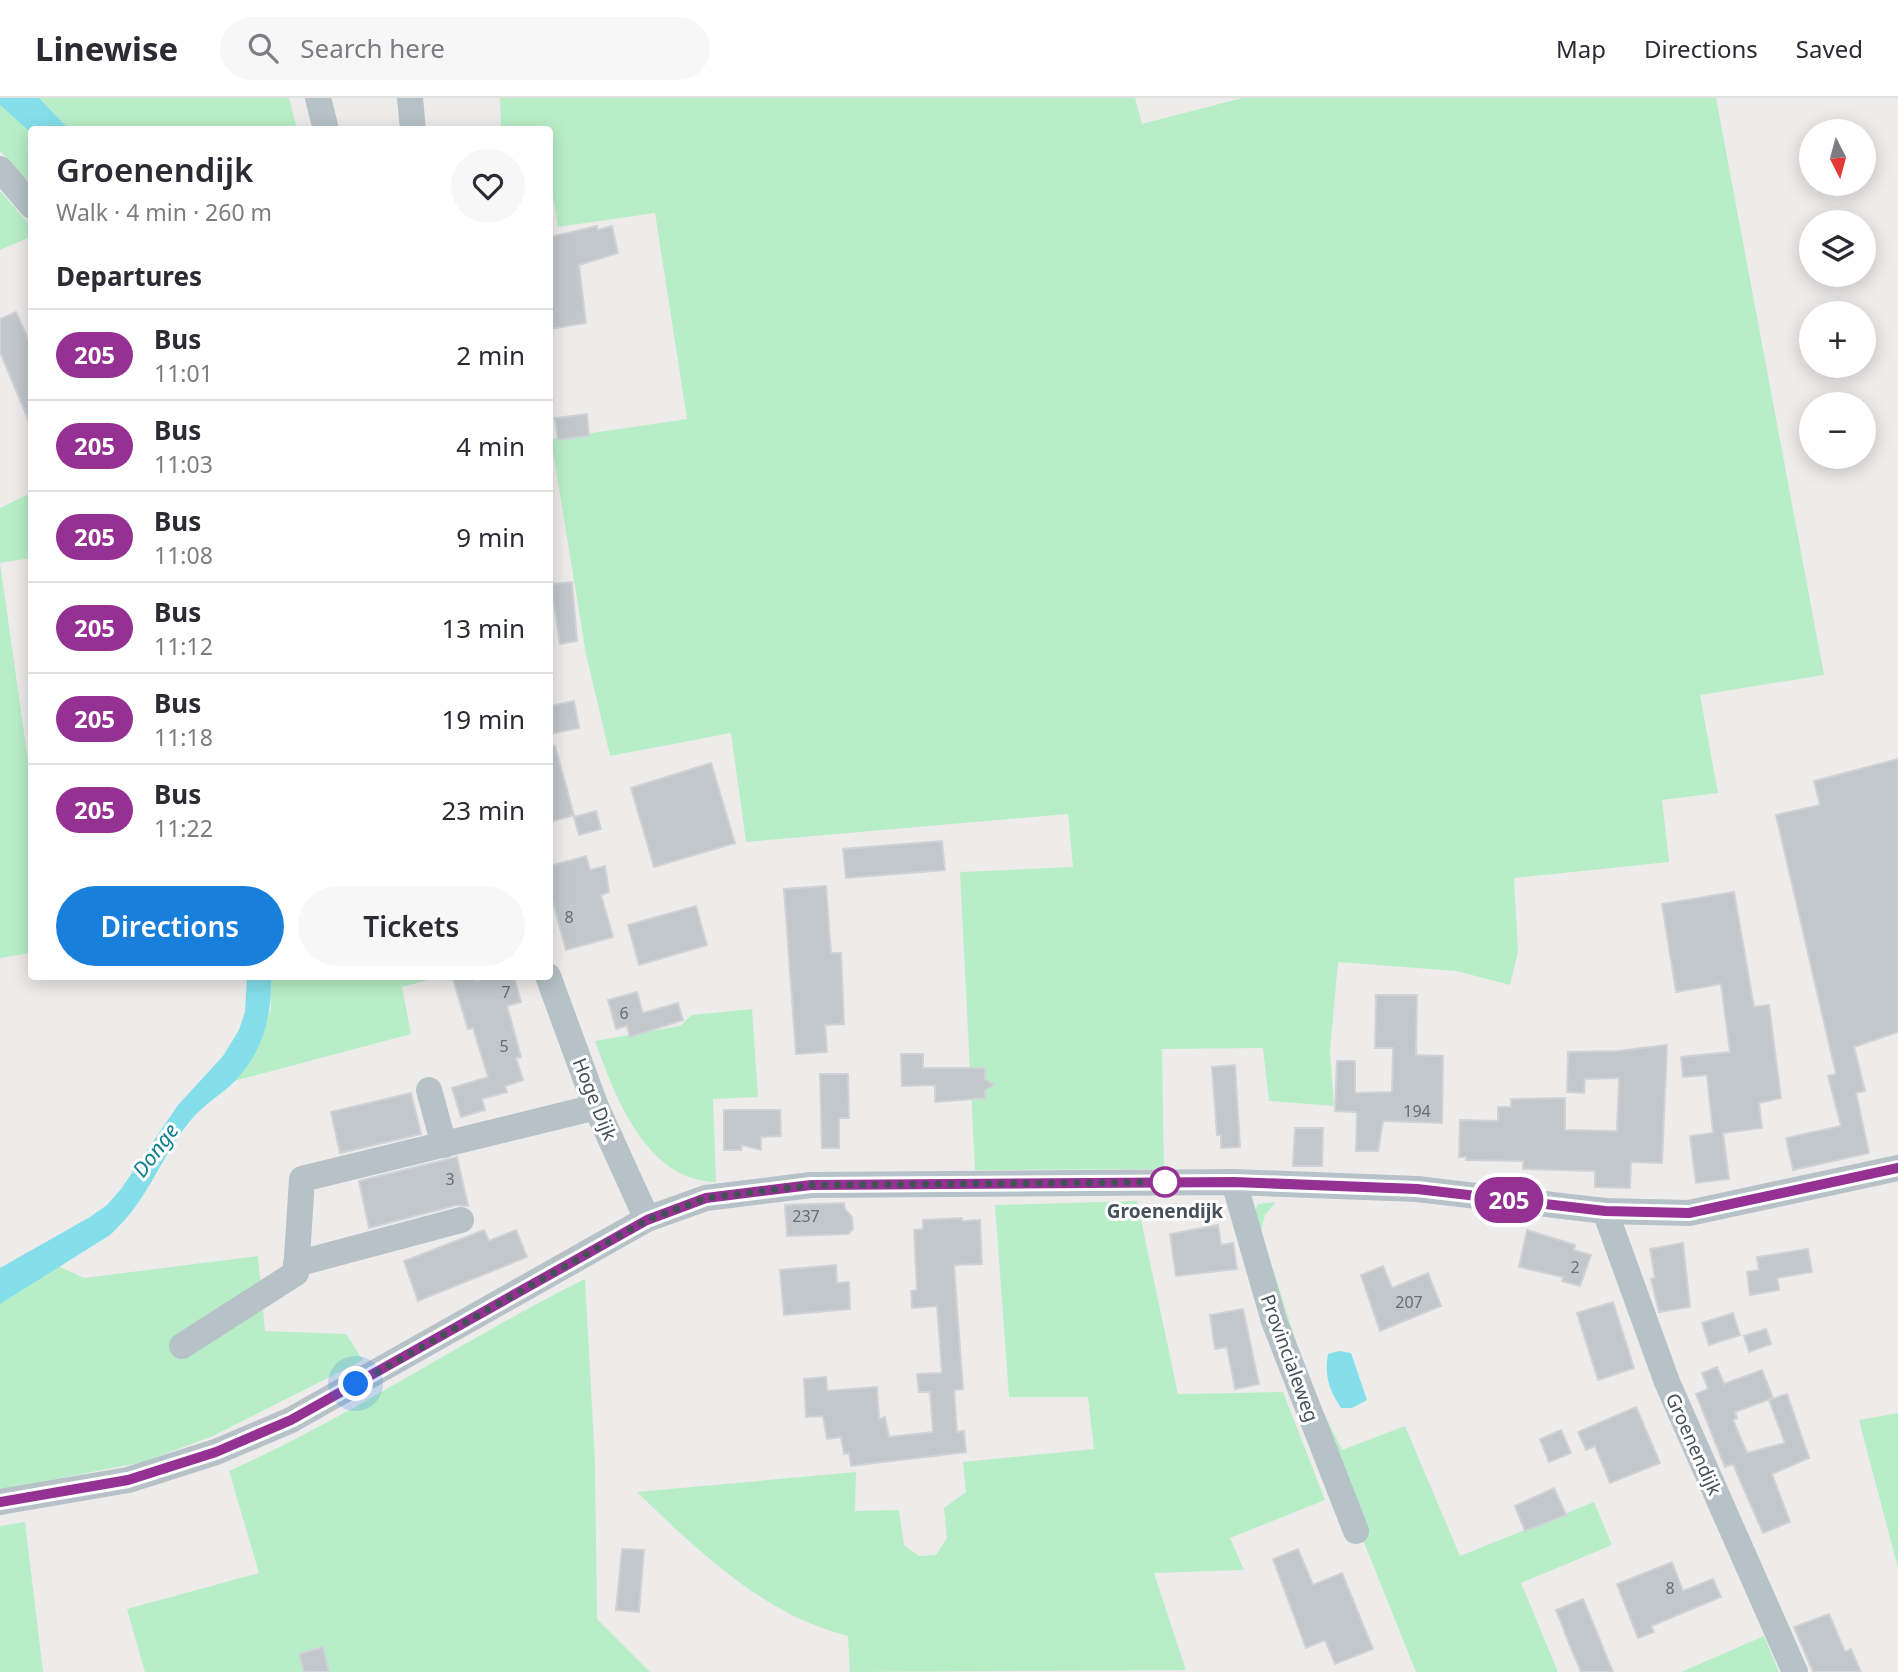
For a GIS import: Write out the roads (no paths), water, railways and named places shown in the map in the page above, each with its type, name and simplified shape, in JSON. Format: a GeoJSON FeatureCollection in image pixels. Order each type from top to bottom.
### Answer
{"type":"FeatureCollection","features":[{"type":"Feature","properties":{"kind":"street"},"geometry":{"type":"LineString","coordinates":[[318,98],[325,126]]}},
{"type":"Feature","properties":{"kind":"street"},"geometry":{"type":"LineString","coordinates":[[411,98],[413,126]]}},
{"type":"Feature","properties":{"kind":"street"},"geometry":{"type":"LineString","coordinates":[[0,169],[28,201]]}},
{"type":"Feature","properties":{"kind":"street","name":"Hoge Dijk"},"geometry":{"type":"LineString","coordinates":[[549,980],[596,1107],[647,1220]]}},
{"type":"Feature","properties":{"kind":"street"},"geometry":{"type":"LineString","coordinates":[[429,1090],[444,1145]]}},
{"type":"Feature","properties":{"kind":"street"},"geometry":{"type":"LineString","coordinates":[[182,1346],[296,1273],[302,1179],[596,1107]]}},
{"type":"Feature","properties":{"kind":"street"},"geometry":{"type":"LineString","coordinates":[[0,1502],[128,1480],[216,1452],[278,1426],[444,1336],[647,1220],[706,1198],[811,1185],[1234,1182],[1417,1189],[1605,1211],[1689,1213],[1898,1168]]}},
{"type":"Feature","properties":{"kind":"street","name":"Provincialeweg"},"geometry":{"type":"LineString","coordinates":[[1234,1182],[1274,1321],[1356,1531]]}},
{"type":"Feature","properties":{"kind":"street","name":"Groenendijk"},"geometry":{"type":"LineString","coordinates":[[1605,1211],[1667,1382],[1795,1672]]}},
{"type":"Feature","properties":{"kind":"street"},"geometry":{"type":"LineString","coordinates":[[296,1264],[461,1220]]}},
{"type":"Feature","properties":{"kind":"water"},"geometry":{"type":"Polygon","coordinates":[[[0,98],[39,98],[66,126],[28,126],[28,130],[0,105],[0,98]]]}},
{"type":"Feature","properties":{"kind":"water","name":"Donge"},"geometry":{"type":"Polygon","coordinates":[[[247,980],[271,980],[270,1006],[264,1033],[253,1058],[230,1086],[190,1121],[135,1208],[110,1235],[0,1304],[0,1268],[107,1205],[121,1189],[178,1105],[223,1056],[239,1030],[245,1012],[247,980]]]}},
{"type":"Feature","properties":{"kind":"water"},"geometry":{"type":"Polygon","coordinates":[[[1339,1351],[1351,1353],[1367,1400],[1352,1408],[1341,1408],[1328,1382],[1328,1354],[1339,1351]]]}},
{"type":"Feature","properties":{"kind":"place","name":"Groenendijk"},"geometry":{"type":"Point","coordinates":[1165,1182]}}]}
